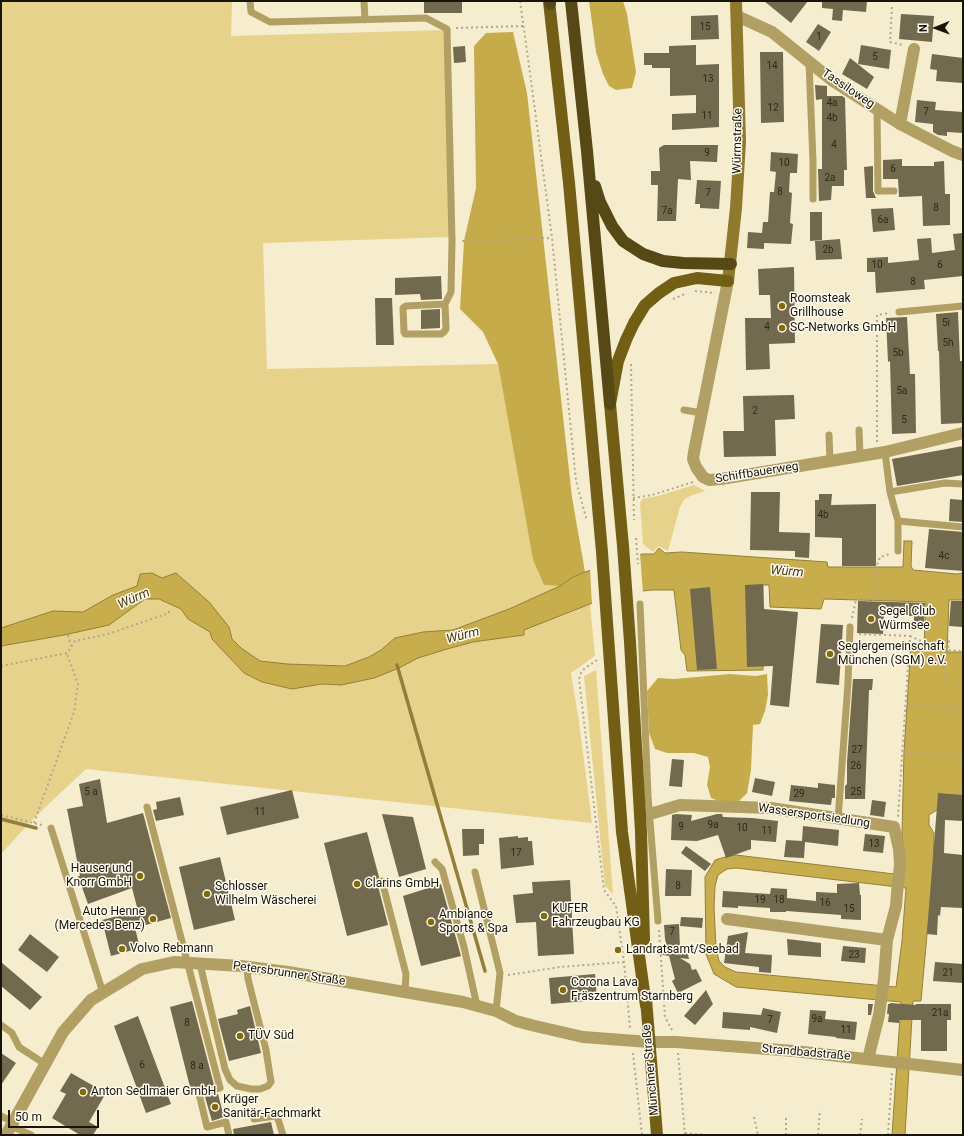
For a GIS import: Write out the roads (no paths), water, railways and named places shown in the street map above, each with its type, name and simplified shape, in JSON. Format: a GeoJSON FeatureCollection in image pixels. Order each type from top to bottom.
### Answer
{"type":"FeatureCollection","features":[{"type":"Feature","properties":{"kind":"highway"},"geometry":{"type":"LineString","coordinates":[[571,1],[587,152],[610,404]]}},
{"type":"Feature","properties":{"kind":"highway"},"geometry":{"type":"LineString","coordinates":[[587,152],[600,202],[612,226],[623,241],[643,254],[663,261],[731,264]]}},
{"type":"Feature","properties":{"kind":"main road","name":"Würmstraße"},"geometry":{"type":"LineString","coordinates":[[728,281],[731,264],[740,142],[736,1]]}},
{"type":"Feature","properties":{"kind":"main road","name":"Münchner Straße"},"geometry":{"type":"LineString","coordinates":[[550,2],[602,552],[622,832],[646,1006]]}},
{"type":"Feature","properties":{"kind":"main road","name":"Münchner Straße"},"geometry":{"type":"LineString","coordinates":[[657,1135],[648,1042],[641,832],[623,546],[610,404],[618,362],[634,323],[645,305],[659,293],[674,284],[697,278],[728,281]]}},
{"type":"Feature","properties":{"kind":"street","name":"Tassiloweg"},"geometry":{"type":"LineString","coordinates":[[737,16],[772,32],[833,81],[900,124],[952,151],[963,155]]}},
{"type":"Feature","properties":{"kind":"street"},"geometry":{"type":"LineString","coordinates":[[900,124],[914,48]]}},
{"type":"Feature","properties":{"kind":"street","name":"Schiffbauerweg"},"geometry":{"type":"LineString","coordinates":[[728,281],[694,452],[696,467],[703,477],[709,480],[721,479],[860,456],[963,433]]}},
{"type":"Feature","properties":{"kind":"street","name":"Wassersportsiedlung"},"geometry":{"type":"LineString","coordinates":[[650,814],[680,805],[771,808],[894,827],[899,849],[900,865],[896,906],[887,940]]}},
{"type":"Feature","properties":{"kind":"street"},"geometry":{"type":"LineString","coordinates":[[727,919],[887,940],[880,1006],[868,1060]]}},
{"type":"Feature","properties":{"kind":"street","name":"Petersbrunner Straße"},"geometry":{"type":"LineString","coordinates":[[10,1128],[63,1032],[91,1000],[142,969],[174,962],[246,967],[288,972],[463,1002],[496,1011],[516,1021],[583,1037],[648,1042]]}},
{"type":"Feature","properties":{"kind":"street","name":"Strandbadstraße"},"geometry":{"type":"LineString","coordinates":[[648,1042],[676,1042],[794,1052],[963,1070]]}},
{"type":"Feature","properties":{"kind":"lane"},"geometry":{"type":"LineString","coordinates":[[250,1],[251,12],[270,22],[426,18],[447,29],[452,241],[451,292],[445,304],[446,329],[441,334],[405,334],[403,308],[406,306],[445,304]]}},
{"type":"Feature","properties":{"kind":"lane"},"geometry":{"type":"LineString","coordinates":[[364,1],[365,20]]}},
{"type":"Feature","properties":{"kind":"lane"},"geometry":{"type":"LineString","coordinates":[[810,62],[813,199]]}},
{"type":"Feature","properties":{"kind":"lane"},"geometry":{"type":"LineString","coordinates":[[877,109],[878,191],[894,191]]}},
{"type":"Feature","properties":{"kind":"lane"},"geometry":{"type":"LineString","coordinates":[[899,312],[963,306]]}},
{"type":"Feature","properties":{"kind":"lane"},"geometry":{"type":"LineString","coordinates":[[684,410],[702,413]]}},
{"type":"Feature","properties":{"kind":"lane"},"geometry":{"type":"LineString","coordinates":[[859,430],[860,456]]}},
{"type":"Feature","properties":{"kind":"lane"},"geometry":{"type":"LineString","coordinates":[[829,435],[830,461]]}},
{"type":"Feature","properties":{"kind":"lane"},"geometry":{"type":"LineString","coordinates":[[881,452],[898,521],[898,550]]}},
{"type":"Feature","properties":{"kind":"lane"},"geometry":{"type":"LineString","coordinates":[[890,492],[945,484],[963,484]]}},
{"type":"Feature","properties":{"kind":"lane"},"geometry":{"type":"LineString","coordinates":[[898,521],[963,527]]}},
{"type":"Feature","properties":{"kind":"lane"},"geometry":{"type":"LineString","coordinates":[[640,604],[650,814],[658,921]]}},
{"type":"Feature","properties":{"kind":"lane"},"geometry":{"type":"LineString","coordinates":[[838,819],[848,683],[850,631]]}},
{"type":"Feature","properties":{"kind":"lane"},"geometry":{"type":"LineString","coordinates":[[148,807],[220,1088],[199,1094],[203,1111],[207,1127],[226,1122],[229,1135]]}},
{"type":"Feature","properties":{"kind":"lane"},"geometry":{"type":"LineString","coordinates":[[51,828],[103,993]]}},
{"type":"Feature","properties":{"kind":"lane"},"geometry":{"type":"LineString","coordinates":[[435,862],[442,869],[464,947],[477,1006]]}},
{"type":"Feature","properties":{"kind":"lane"},"geometry":{"type":"LineString","coordinates":[[475,872],[500,973],[496,1011]]}},
{"type":"Feature","properties":{"kind":"lane"},"geometry":{"type":"LineString","coordinates":[[382,881],[406,974],[405,992]]}},
{"type":"Feature","properties":{"kind":"lane"},"geometry":{"type":"LineString","coordinates":[[200,964],[225,1069],[230,1080],[237,1086],[260,1089],[268,1086],[271,1082],[266,1050],[246,967]]}},
{"type":"Feature","properties":{"kind":"lane"},"geometry":{"type":"LineString","coordinates":[[1,1025],[12,1033],[19,1047],[45,1064]]}},
{"type":"Feature","properties":{"kind":"lane"},"geometry":{"type":"LineString","coordinates":[[1,1116],[10,1128],[31,1135]]}},
{"type":"Feature","properties":{"kind":"lane"},"geometry":{"type":"LineString","coordinates":[[254,1119],[275,1116],[278,1119],[283,1135]]}},
{"type":"Feature","properties":{"kind":"water","name":"Würm"},"geometry":{"type":"Polygon","coordinates":[[[904,541],[912,541],[911,566],[913,570],[957,574],[963,573],[963,600],[949,600],[947,652],[963,652],[963,810],[940,808],[929,815],[929,825],[934,833],[933,868],[921,1001],[913,1001],[905,1135],[892,1135],[901,1002],[736,987],[714,974],[706,954],[705,877],[715,860],[736,855],[903,875],[904,852],[902,834],[904,752],[911,644],[924,645],[926,602],[824,599],[821,609],[770,607],[769,585],[763,585],[763,670],[687,671],[685,655],[681,650],[674,590],[652,590],[623,593],[590,604],[524,630],[524,635],[473,642],[447,649],[418,658],[399,668],[374,678],[341,685],[322,684],[292,689],[262,682],[244,673],[212,639],[210,632],[188,619],[181,609],[159,599],[145,599],[109,625],[64,635],[1,646],[1,628],[53,611],[83,612],[113,595],[137,586],[140,574],[152,573],[162,578],[176,573],[209,602],[229,627],[232,639],[241,648],[260,661],[287,664],[345,666],[369,657],[381,650],[395,638],[423,632],[453,630],[509,609],[560,586],[573,577],[585,572],[642,554],[654,554],[659,548],[665,553],[682,552],[827,562],[828,567],[903,567],[904,541]],[[736,868],[727,869],[718,875],[715,886],[714,907],[716,948],[719,961],[725,967],[736,972],[896,987],[902,941],[906,888],[736,868]]]}},
{"type":"Feature","properties":{"kind":"waterway"},"geometry":{"type":"LineString","coordinates":[[397,665],[485,971]]}},
{"type":"Feature","properties":{"kind":"waterway"},"geometry":{"type":"LineString","coordinates":[[1,819],[36,828]]}},
{"type":"Feature","properties":{"kind":"place","name":"Roomsteak Grillhouse"},"geometry":{"type":"Point","coordinates":[782,306]}},
{"type":"Feature","properties":{"kind":"place","name":"SC-Networks GmbH"},"geometry":{"type":"Point","coordinates":[782,328]}},
{"type":"Feature","properties":{"kind":"place","name":"Segel Club Würmsee"},"geometry":{"type":"Point","coordinates":[871,619]}},
{"type":"Feature","properties":{"kind":"place","name":"Seglergemeinschaft München (SGM) e.V."},"geometry":{"type":"Point","coordinates":[830,654]}},
{"type":"Feature","properties":{"kind":"place","name":"Hauser und Knorr GmbH"},"geometry":{"type":"Point","coordinates":[140,876]}},
{"type":"Feature","properties":{"kind":"place","name":"Clarins GmbH"},"geometry":{"type":"Point","coordinates":[357,884]}},
{"type":"Feature","properties":{"kind":"place","name":"Schlosser Wilhelm Wäscherei"},"geometry":{"type":"Point","coordinates":[207,894]}},
{"type":"Feature","properties":{"kind":"place","name":"KUFER Fahrzeugbau KG"},"geometry":{"type":"Point","coordinates":[544,916]}},
{"type":"Feature","properties":{"kind":"place","name":"Auto Henne (Mercedes Benz)"},"geometry":{"type":"Point","coordinates":[153,919]}},
{"type":"Feature","properties":{"kind":"place","name":"Ambiance Sports & Spa"},"geometry":{"type":"Point","coordinates":[431,922]}},
{"type":"Feature","properties":{"kind":"place","name":"Volvo Rebmann"},"geometry":{"type":"Point","coordinates":[122,949]}},
{"type":"Feature","properties":{"kind":"place","name":"Landratsamt/Seebad"},"geometry":{"type":"Point","coordinates":[618,950]}},
{"type":"Feature","properties":{"kind":"place","name":"Corona Lava Fräszentrum Starnberg"},"geometry":{"type":"Point","coordinates":[563,990]}},
{"type":"Feature","properties":{"kind":"place","name":"TÜV Süd"},"geometry":{"type":"Point","coordinates":[240,1036]}},
{"type":"Feature","properties":{"kind":"place","name":"Anton Sedlmaier GmbH"},"geometry":{"type":"Point","coordinates":[83,1092]}},
{"type":"Feature","properties":{"kind":"place","name":"Krüger Sanitär-Fachmarkt"},"geometry":{"type":"Point","coordinates":[215,1107]}}]}
